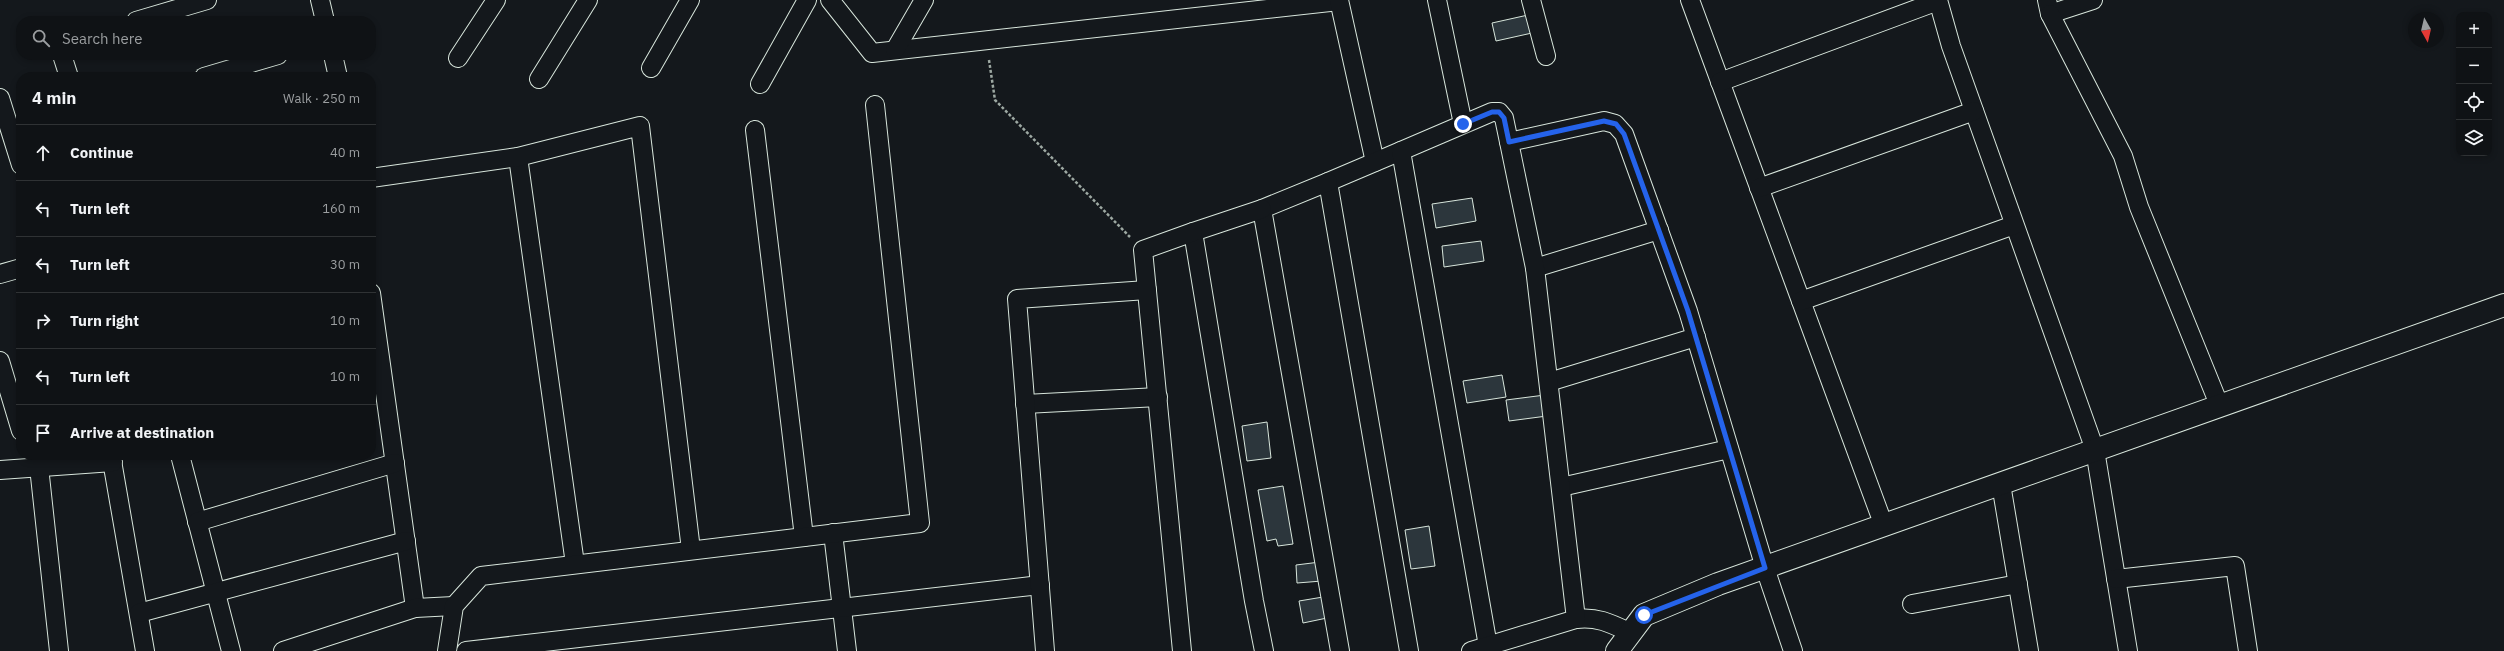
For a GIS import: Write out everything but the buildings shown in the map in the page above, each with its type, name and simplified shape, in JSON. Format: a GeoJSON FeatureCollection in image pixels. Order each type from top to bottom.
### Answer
{"type":"FeatureCollection","features":[{"type":"Feature","properties":{"kind":"street"},"geometry":{"type":"LineString","coordinates":[[153,16],[208,0]]}},
{"type":"Feature","properties":{"kind":"street"},"geometry":{"type":"LineString","coordinates":[[320,0],[324,16]]}},
{"type":"Feature","properties":{"kind":"street"},"geometry":{"type":"LineString","coordinates":[[458,58],[496,0]]}},
{"type":"Feature","properties":{"kind":"street"},"geometry":{"type":"LineString","coordinates":[[539,79],[588,0]]}},
{"type":"Feature","properties":{"kind":"street"},"geometry":{"type":"LineString","coordinates":[[651,68],[690,0]]}},
{"type":"Feature","properties":{"kind":"street"},"geometry":{"type":"LineString","coordinates":[[760,84],[807,0]]}},
{"type":"Feature","properties":{"kind":"street"},"geometry":{"type":"LineString","coordinates":[[830,0],[872,53],[1339,0],[1376,162]]}},
{"type":"Feature","properties":{"kind":"street"},"geometry":{"type":"LineString","coordinates":[[894,50],[924,0]]}},
{"type":"Feature","properties":{"kind":"street"},"geometry":{"type":"LineString","coordinates":[[1437,0],[1463,124]]}},
{"type":"Feature","properties":{"kind":"street"},"geometry":{"type":"LineString","coordinates":[[1531,0],[1546,56]]}},
{"type":"Feature","properties":{"kind":"street"},"geometry":{"type":"LineString","coordinates":[[1690,0],[1884,526]]}},
{"type":"Feature","properties":{"kind":"street"},"geometry":{"type":"LineString","coordinates":[[2093,0],[2048,7],[2123,156],[2139,207],[2220,407]]}},
{"type":"Feature","properties":{"kind":"street"},"geometry":{"type":"LineString","coordinates":[[1720,82],[1938,1],[1951,46],[2095,450],[2128,651]]}},
{"type":"Feature","properties":{"kind":"street"},"geometry":{"type":"LineString","coordinates":[[64,60],[67,72]]}},
{"type":"Feature","properties":{"kind":"street"},"geometry":{"type":"LineString","coordinates":[[221,72],[261,60]]}},
{"type":"Feature","properties":{"kind":"street"},"geometry":{"type":"LineString","coordinates":[[334,60],[337,72]]}},
{"type":"Feature","properties":{"kind":"street"},"geometry":{"type":"LineString","coordinates":[[0,98],[16,149]]}},
{"type":"Feature","properties":{"kind":"street"},"geometry":{"type":"LineString","coordinates":[[447,651],[454,606],[481,576],[920,523],[875,105]]}},
{"type":"Feature","properties":{"kind":"street"},"geometry":{"type":"LineString","coordinates":[[1759,188],[1974,111]]}},
{"type":"Feature","properties":{"kind":"street"},"geometry":{"type":"LineString","coordinates":[[1182,651],[1143,250],[1262,209],[1492,112],[1499,112],[1504,118],[1535,268],[1576,619]]}},
{"type":"Feature","properties":{"kind":"street"},"geometry":{"type":"LineString","coordinates":[[1509,142],[1604,121],[1616,124],[1624,134],[1696,337],[1765,568],[1793,651]]}},
{"type":"Feature","properties":{"kind":"street"},"geometry":{"type":"LineString","coordinates":[[376,177],[518,157],[640,126],[691,550]]}},
{"type":"Feature","properties":{"kind":"street"},"geometry":{"type":"LineString","coordinates":[[755,130],[804,537]]}},
{"type":"Feature","properties":{"kind":"street"},"geometry":{"type":"LineString","coordinates":[[1401,151],[1488,646]]}},
{"type":"Feature","properties":{"kind":"street"},"geometry":{"type":"LineString","coordinates":[[518,157],[575,564]]}},
{"type":"Feature","properties":{"kind":"street"},"geometry":{"type":"LineString","coordinates":[[1328,182],[1410,651]]}},
{"type":"Feature","properties":{"kind":"street"},"geometry":{"type":"LineString","coordinates":[[1262,209],[1340,651]]}},
{"type":"Feature","properties":{"kind":"street"},"geometry":{"type":"LineString","coordinates":[[1800,301],[2014,225]]}},
{"type":"Feature","properties":{"kind":"street"},"geometry":{"type":"LineString","coordinates":[[1535,268],[1659,230]]}},
{"type":"Feature","properties":{"kind":"street"},"geometry":{"type":"LineString","coordinates":[[1193,232],[1254,601],[1264,651]]}},
{"type":"Feature","properties":{"kind":"street"},"geometry":{"type":"LineString","coordinates":[[0,274],[16,269]]}},
{"type":"Feature","properties":{"kind":"street"},"geometry":{"type":"LineString","coordinates":[[1045,651],[1017,299],[1147,290]]}},
{"type":"Feature","properties":{"kind":"street"},"geometry":{"type":"LineString","coordinates":[[1617,651],[1644,615],[1765,568],[2504,305]]}},
{"type":"Feature","properties":{"kind":"street"},"geometry":{"type":"LineString","coordinates":[[1549,382],[1696,337]]}},
{"type":"Feature","properties":{"kind":"street"},"geometry":{"type":"LineString","coordinates":[[0,360],[16,414]]}},
{"type":"Feature","properties":{"kind":"street"},"geometry":{"type":"LineString","coordinates":[[376,372],[378,402],[395,463],[415,608]]}},
{"type":"Feature","properties":{"kind":"street"},"geometry":{"type":"LineString","coordinates":[[1025,404],[1158,397]]}},
{"type":"Feature","properties":{"kind":"street"},"geometry":{"type":"LineString","coordinates":[[1561,487],[1729,449]]}},
{"type":"Feature","properties":{"kind":"street"},"geometry":{"type":"LineString","coordinates":[[0,470],[33,463],[92,460]]}},
{"type":"Feature","properties":{"kind":"street"},"geometry":{"type":"LineString","coordinates":[[112,460],[145,651]]}},
{"type":"Feature","properties":{"kind":"street"},"geometry":{"type":"LineString","coordinates":[[181,460],[214,592],[231,651]]}},
{"type":"Feature","properties":{"kind":"street"},"geometry":{"type":"LineString","coordinates":[[33,463],[59,651]]}},
{"type":"Feature","properties":{"kind":"street"},"geometry":{"type":"LineString","coordinates":[[197,522],[395,463]]}},
{"type":"Feature","properties":{"kind":"street"},"geometry":{"type":"LineString","coordinates":[[2001,484],[2029,651]]}},
{"type":"Feature","properties":{"kind":"street"},"geometry":{"type":"LineString","coordinates":[[833,534],[848,651]]}},
{"type":"Feature","properties":{"kind":"street"},"geometry":{"type":"LineString","coordinates":[[139,612],[406,541]]}},
{"type":"Feature","properties":{"kind":"street"},"geometry":{"type":"LineString","coordinates":[[2116,579],[2235,566],[2248,651]]}},
{"type":"Feature","properties":{"kind":"street"},"geometry":{"type":"LineString","coordinates":[[1912,604],[2018,584]]}},
{"type":"Feature","properties":{"kind":"street"},"geometry":{"type":"LineString","coordinates":[[466,651],[843,609],[1040,585]]}},
{"type":"Feature","properties":{"kind":"street"},"geometry":{"type":"LineString","coordinates":[[283,651],[415,608],[454,606]]}},
{"type":"Feature","properties":{"kind":"street"},"geometry":{"type":"LineString","coordinates":[[1471,651],[1576,619],[1589,618],[1603,620],[1631,632]]}},
{"type":"Feature","properties":{"kind":"path"},"geometry":{"type":"LineString","coordinates":[[987,40],[995,100],[1143,250]]}},
{"type":"Feature","properties":{"kind":"route"},"geometry":{"type":"LineString","coordinates":[[1463,124],[1492,112],[1499,112],[1504,118],[1509,142],[1604,121],[1616,124],[1624,134],[1688,311],[1765,568],[1718,584],[1644,615]]}}]}
